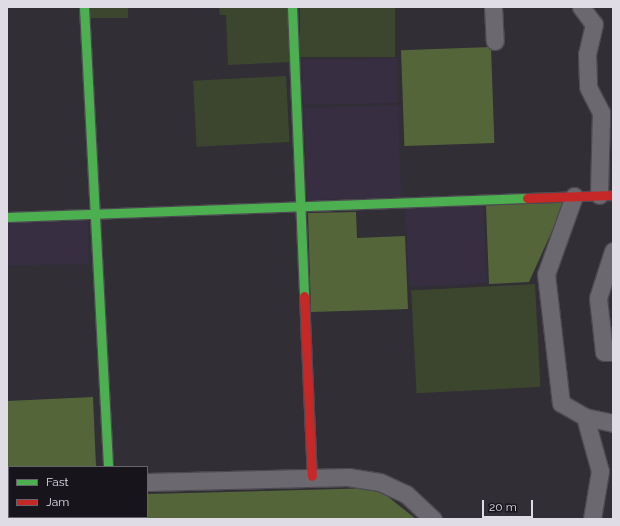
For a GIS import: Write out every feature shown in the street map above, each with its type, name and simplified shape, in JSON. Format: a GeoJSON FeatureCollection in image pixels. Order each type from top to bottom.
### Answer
{"type":"FeatureCollection","features":[{"type":"Feature","properties":{"kind":"street"},"geometry":{"type":"LineString","coordinates":[[84,7],[92,214],[108,466]]}},
{"type":"Feature","properties":{"kind":"street"},"geometry":{"type":"LineString","coordinates":[[292,7],[298,206],[312,476]]}},
{"type":"Feature","properties":{"kind":"street"},"geometry":{"type":"LineString","coordinates":[[493,7],[495,42]]}},
{"type":"Feature","properties":{"kind":"street"},"geometry":{"type":"LineString","coordinates":[[7,217],[606,195],[600,112],[588,87],[587,54],[594,24],[581,7]]}},
{"type":"Feature","properties":{"kind":"street"},"geometry":{"type":"LineString","coordinates":[[574,196],[546,274],[561,403],[585,417],[613,423]]}},
{"type":"Feature","properties":{"kind":"street"},"geometry":{"type":"LineString","coordinates":[[613,251],[598,298],[604,352],[613,352]]}},
{"type":"Feature","properties":{"kind":"street"},"geometry":{"type":"LineString","coordinates":[[585,417],[600,471],[592,519]]}},
{"type":"Feature","properties":{"kind":"street"},"geometry":{"type":"LineString","coordinates":[[148,482],[312,476],[380,482],[406,494],[433,519]]}},
{"type":"Feature","properties":{"kind":"shaded area"},"geometry":{"type":"Polygon","coordinates":[[[397,58],[398,103],[303,105],[302,60],[397,58]]]}},
{"type":"Feature","properties":{"kind":"shaded area"},"geometry":{"type":"Polygon","coordinates":[[[398,105],[401,197],[307,200],[304,108],[398,105]]]}},
{"type":"Feature","properties":{"kind":"shaded area"},"geometry":{"type":"Polygon","coordinates":[[[483,205],[487,283],[409,287],[405,209],[483,205]]]}},
{"type":"Feature","properties":{"kind":"shaded area"},"geometry":{"type":"Polygon","coordinates":[[[88,221],[89,264],[8,265],[7,222],[88,221]]]}},
{"type":"Feature","properties":{"kind":"green space"},"geometry":{"type":"Polygon","coordinates":[[[88,7],[128,7],[128,18],[88,18],[88,7]]]}},
{"type":"Feature","properties":{"kind":"green space"},"geometry":{"type":"Polygon","coordinates":[[[219,7],[288,7],[290,62],[228,65],[226,15],[220,15],[219,7]]]}},
{"type":"Feature","properties":{"kind":"green space"},"geometry":{"type":"Polygon","coordinates":[[[300,7],[395,7],[395,57],[300,57],[300,7]]]}},
{"type":"Feature","properties":{"kind":"green space"},"geometry":{"type":"Polygon","coordinates":[[[491,47],[494,143],[404,146],[401,50],[491,47]]]}},
{"type":"Feature","properties":{"kind":"green space"},"geometry":{"type":"Polygon","coordinates":[[[286,76],[289,142],[197,147],[193,81],[286,76]]]}},
{"type":"Feature","properties":{"kind":"green space"},"geometry":{"type":"Polygon","coordinates":[[[565,202],[529,282],[489,284],[486,205],[565,202]]]}},
{"type":"Feature","properties":{"kind":"green space"},"geometry":{"type":"Polygon","coordinates":[[[356,212],[357,238],[405,236],[408,309],[311,312],[308,213],[356,212]]]}},
{"type":"Feature","properties":{"kind":"green space"},"geometry":{"type":"Polygon","coordinates":[[[535,284],[540,387],[417,393],[411,290],[535,284]]]}},
{"type":"Feature","properties":{"kind":"green space"},"geometry":{"type":"Polygon","coordinates":[[[93,397],[96,466],[8,466],[7,505],[7,401],[93,397]]]}},
{"type":"Feature","properties":{"kind":"green space"},"geometry":{"type":"Polygon","coordinates":[[[377,488],[416,519],[107,519],[148,518],[148,494],[377,488]]]}},
{"type":"Feature","properties":{"kind":"traffic: fast"},"geometry":{"type":"LineString","coordinates":[[84,7],[108,466]]}},
{"type":"Feature","properties":{"kind":"traffic: fast"},"geometry":{"type":"LineString","coordinates":[[292,7],[304,296]]}},
{"type":"Feature","properties":{"kind":"traffic: fast"},"geometry":{"type":"LineString","coordinates":[[7,217],[527,198]]}},
{"type":"Feature","properties":{"kind":"traffic: jam"},"geometry":{"type":"LineString","coordinates":[[527,198],[613,195]]}},
{"type":"Feature","properties":{"kind":"traffic: jam"},"geometry":{"type":"LineString","coordinates":[[304,296],[312,476]]}}]}
